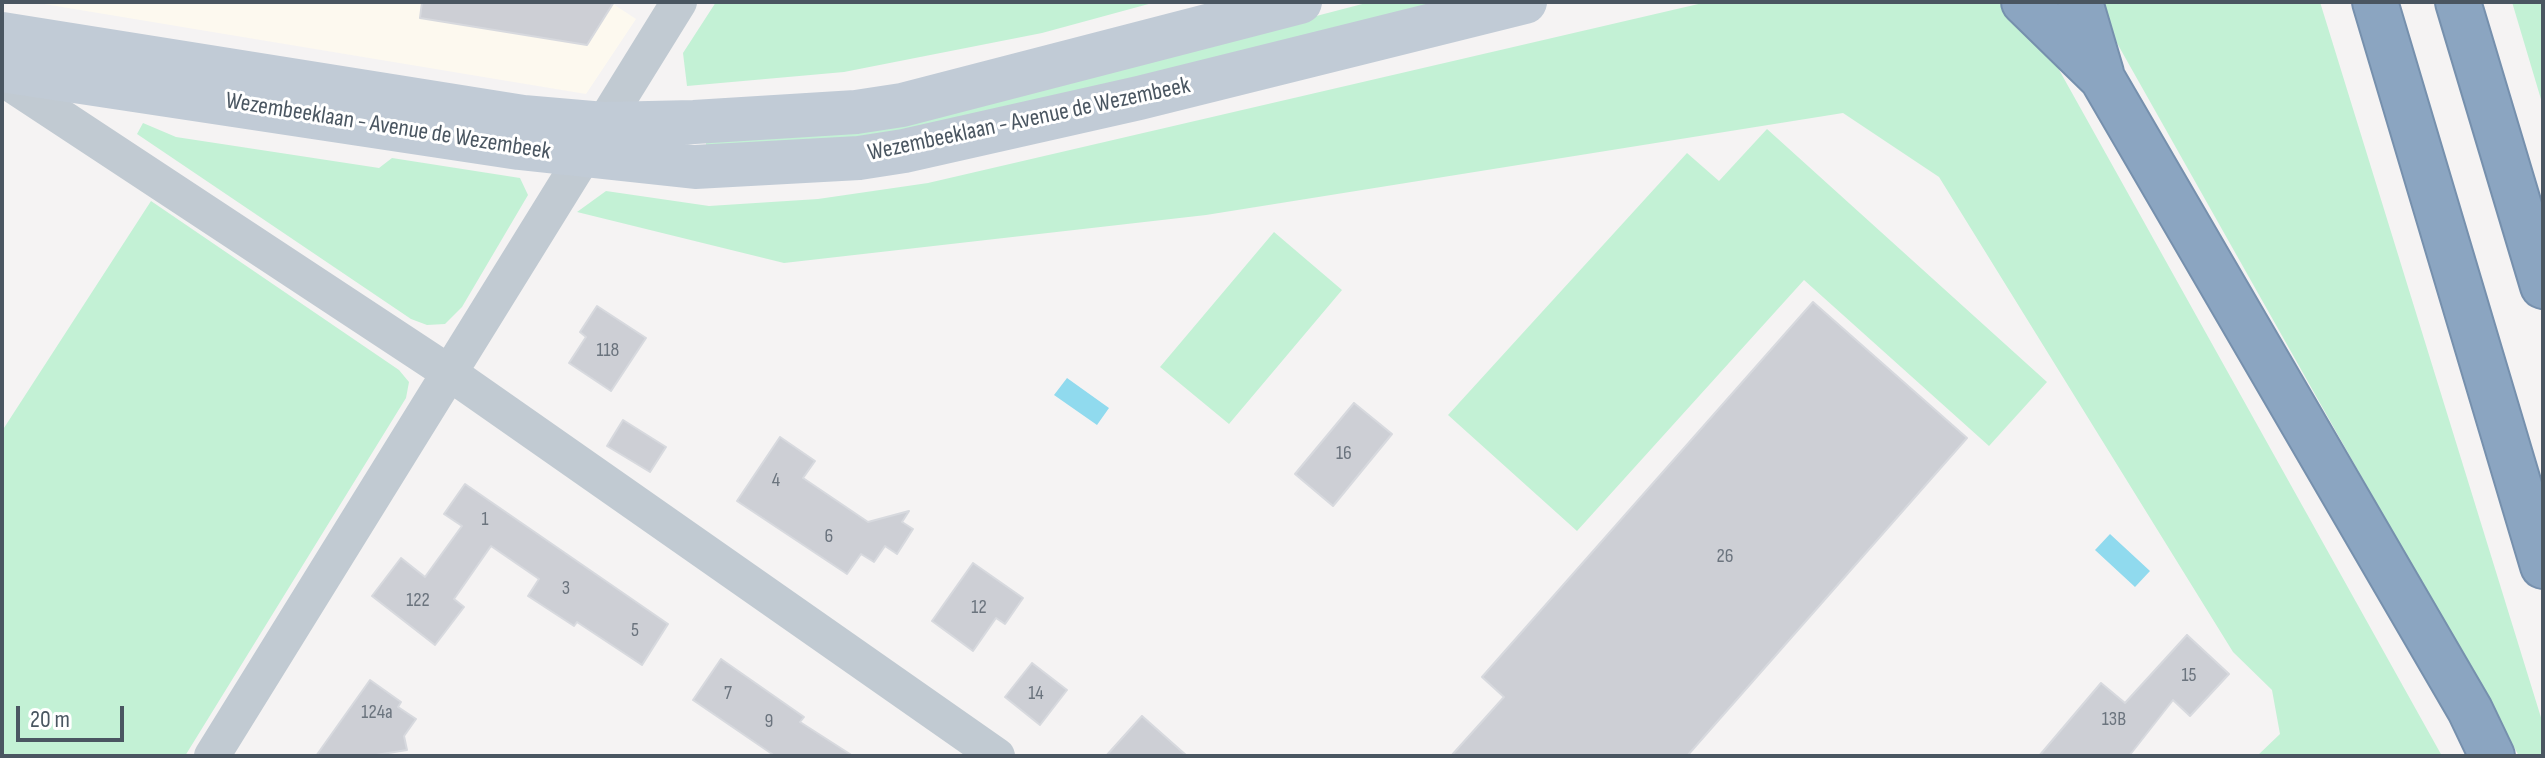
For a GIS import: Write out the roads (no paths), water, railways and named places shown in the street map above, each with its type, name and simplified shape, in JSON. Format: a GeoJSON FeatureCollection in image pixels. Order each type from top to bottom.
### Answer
{"type":"FeatureCollection","features":[{"type":"Feature","properties":{"kind":"highway"},"geometry":{"type":"LineString","coordinates":[[2024,2],[2102,78]]}},
{"type":"Feature","properties":{"kind":"highway"},"geometry":{"type":"LineString","coordinates":[[2080,2],[2102,78],[2470,710],[2492,756]]}},
{"type":"Feature","properties":{"kind":"highway"},"geometry":{"type":"LineString","coordinates":[[2375,2],[2543,566]]}},
{"type":"Feature","properties":{"kind":"highway"},"geometry":{"type":"LineString","coordinates":[[2458,2],[2543,286]]}},
{"type":"Feature","properties":{"kind":"main road","name":"Wezembeeklaan - Avenue de Wezembeek"},"geometry":{"type":"LineString","coordinates":[[2,70],[594,140],[902,105],[1300,2]]}},
{"type":"Feature","properties":{"kind":"main road","name":"Wezembeeklaan - Avenue de Wezembeek"},"geometry":{"type":"LineString","coordinates":[[2,34],[523,117],[695,167],[859,158],[904,151],[1139,98],[1525,2]]}},
{"type":"Feature","properties":{"kind":"street"},"geometry":{"type":"LineString","coordinates":[[212,756],[679,2]]}},
{"type":"Feature","properties":{"kind":"street"},"geometry":{"type":"LineString","coordinates":[[2,78],[451,374],[997,756]]}},
{"type":"Feature","properties":{"kind":"water"},"geometry":{"type":"Polygon","coordinates":[[[1067,378],[1109,408],[1097,425],[1054,395],[1067,378]]]}},
{"type":"Feature","properties":{"kind":"water"},"geometry":{"type":"Polygon","coordinates":[[[2110,534],[2150,571],[2135,587],[2095,550],[2110,534]]]}}]}
